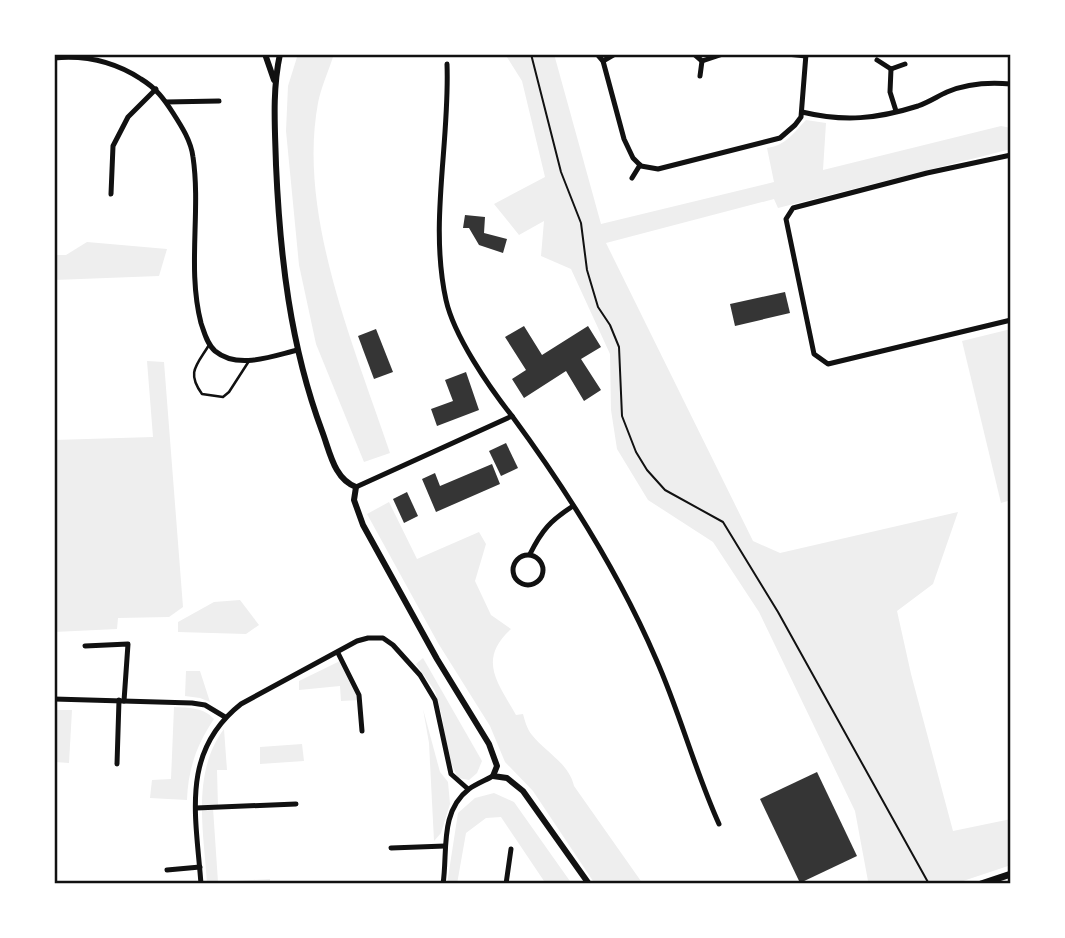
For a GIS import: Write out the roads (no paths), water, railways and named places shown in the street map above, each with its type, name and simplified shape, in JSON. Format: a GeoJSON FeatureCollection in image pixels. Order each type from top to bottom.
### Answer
{"type":"FeatureCollection","features":[{"type":"Feature","properties":{"kind":"main road"},"geometry":{"type":"LineString","coordinates":[[981,884],[1011,874]]}},
{"type":"Feature","properties":{"kind":"street"},"geometry":{"type":"LineString","coordinates":[[265,54],[274,81]]}},
{"type":"Feature","properties":{"kind":"street"},"geometry":{"type":"LineString","coordinates":[[280,54],[274,81],[280,228],[288,309],[310,397],[334,464],[341,478],[356,487]]}},
{"type":"Feature","properties":{"kind":"street"},"geometry":{"type":"LineString","coordinates":[[597,54],[603,61],[628,149],[640,165],[658,169],[771,141],[780,138],[795,125],[802,112],[806,55],[787,54]]}},
{"type":"Feature","properties":{"kind":"street"},"geometry":{"type":"LineString","coordinates":[[603,61],[615,54]]}},
{"type":"Feature","properties":{"kind":"street"},"geometry":{"type":"LineString","coordinates":[[694,54],[702,61]]}},
{"type":"Feature","properties":{"kind":"street"},"geometry":{"type":"LineString","coordinates":[[702,61],[723,54]]}},
{"type":"Feature","properties":{"kind":"street"},"geometry":{"type":"LineString","coordinates":[[54,58],[74,57],[104,62],[130,72],[156,89],[184,130],[193,156],[197,307],[210,345],[226,357],[249,361],[298,350]]}},
{"type":"Feature","properties":{"kind":"street"},"geometry":{"type":"LineString","coordinates":[[700,76],[702,61]]}},
{"type":"Feature","properties":{"kind":"street"},"geometry":{"type":"LineString","coordinates":[[877,61],[891,69],[905,64]]}},
{"type":"Feature","properties":{"kind":"street"},"geometry":{"type":"LineString","coordinates":[[447,64],[447,114],[440,217],[440,263],[447,303],[472,358],[573,506],[621,587],[656,659],[719,824]]}},
{"type":"Feature","properties":{"kind":"street"},"geometry":{"type":"LineString","coordinates":[[891,69],[890,92],[896,111]]}},
{"type":"Feature","properties":{"kind":"street"},"geometry":{"type":"LineString","coordinates":[[802,112],[855,120],[926,103],[968,85],[1011,84]]}},
{"type":"Feature","properties":{"kind":"street"},"geometry":{"type":"LineString","coordinates":[[111,194],[113,146],[128,117],[156,89]]}},
{"type":"Feature","properties":{"kind":"street"},"geometry":{"type":"LineString","coordinates":[[166,102],[219,101]]}},
{"type":"Feature","properties":{"kind":"street"},"geometry":{"type":"LineString","coordinates":[[1011,155],[927,173],[793,208],[786,219],[814,354],[828,364],[1011,320]]}},
{"type":"Feature","properties":{"kind":"street"},"geometry":{"type":"LineString","coordinates":[[632,178],[640,165]]}},
{"type":"Feature","properties":{"kind":"street"},"geometry":{"type":"LineString","coordinates":[[356,487],[512,416]]}},
{"type":"Feature","properties":{"kind":"street"},"geometry":{"type":"LineString","coordinates":[[356,487],[354,500],[363,525],[437,659],[489,744],[497,766],[494,776]]}},
{"type":"Feature","properties":{"kind":"street"},"geometry":{"type":"LineString","coordinates":[[530,554],[538,558],[543,570],[538,581],[528,585],[516,580],[513,567],[517,559],[530,554],[541,532],[573,506]]}},
{"type":"Feature","properties":{"kind":"street"},"geometry":{"type":"LineString","coordinates":[[201,884],[195,791],[200,760],[211,736],[225,717],[241,704],[357,641],[383,638],[401,653],[420,675],[435,700],[451,774],[468,789]]}},
{"type":"Feature","properties":{"kind":"street"},"geometry":{"type":"LineString","coordinates":[[85,646],[128,644],[117,764]]}},
{"type":"Feature","properties":{"kind":"street"},"geometry":{"type":"LineString","coordinates":[[338,653],[359,695],[362,731]]}},
{"type":"Feature","properties":{"kind":"street"},"geometry":{"type":"LineString","coordinates":[[54,699],[192,703],[205,705],[225,717]]}},
{"type":"Feature","properties":{"kind":"street"},"geometry":{"type":"LineString","coordinates":[[443,884],[449,817],[468,789],[494,776],[506,778],[523,791],[589,884]]}},
{"type":"Feature","properties":{"kind":"street"},"geometry":{"type":"LineString","coordinates":[[196,808],[296,804]]}},
{"type":"Feature","properties":{"kind":"street"},"geometry":{"type":"LineString","coordinates":[[391,848],[445,846]]}},
{"type":"Feature","properties":{"kind":"street"},"geometry":{"type":"LineString","coordinates":[[506,884],[511,849]]}},
{"type":"Feature","properties":{"kind":"street"},"geometry":{"type":"LineString","coordinates":[[167,870],[200,867]]}},
{"type":"Feature","properties":{"kind":"lane"},"geometry":{"type":"LineString","coordinates":[[210,345],[193,372],[193,382],[202,394],[222,397],[229,392],[249,361]]}}]}
